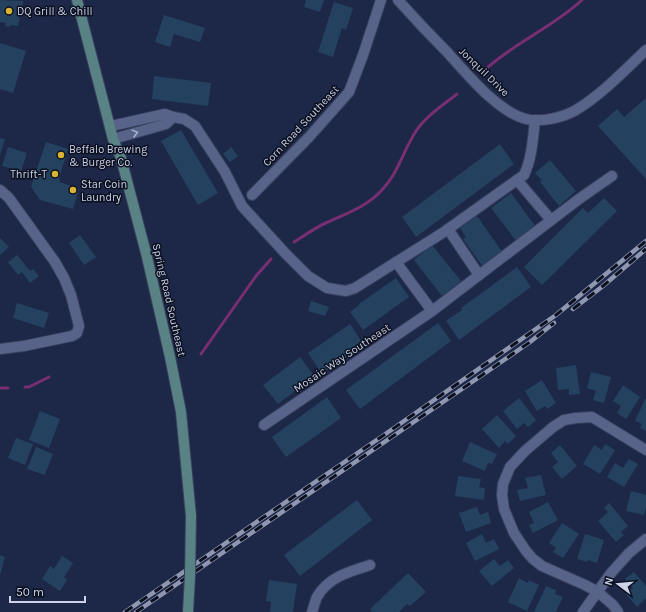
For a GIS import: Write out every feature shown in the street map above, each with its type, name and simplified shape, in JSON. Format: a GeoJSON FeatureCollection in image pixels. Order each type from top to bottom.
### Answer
{"type":"FeatureCollection","features":[{"type":"Feature","properties":{"kind":"main road","name":"Spring Road Southeast"},"geometry":{"type":"LineString","coordinates":[[77,0],[111,126],[113,139],[121,158],[144,246],[170,357],[181,412],[191,516],[188,612]]}},
{"type":"Feature","properties":{"kind":"street","name":"Corn Road Southeast"},"geometry":{"type":"LineString","coordinates":[[252,195],[309,137],[349,92],[381,0]]}},
{"type":"Feature","properties":{"kind":"street","name":"Jonquil Drive"},"geometry":{"type":"LineString","coordinates":[[398,0],[460,67],[497,103],[512,113],[527,120],[547,120],[575,110],[607,86],[646,50]]}},
{"type":"Feature","properties":{"kind":"street"},"geometry":{"type":"LineString","coordinates":[[111,126],[165,114],[184,119],[195,126],[225,172],[242,206],[308,276],[327,288],[346,291],[355,288],[448,229],[524,175],[528,167],[535,120]]}},
{"type":"Feature","properties":{"kind":"street"},"geometry":{"type":"LineString","coordinates":[[113,139],[166,124],[173,117]]}},
{"type":"Feature","properties":{"kind":"street","name":"Mosaic Way Southeast"},"geometry":{"type":"LineString","coordinates":[[264,424],[432,311],[551,220],[612,176]]}},
{"type":"Feature","properties":{"kind":"street"},"geometry":{"type":"LineString","coordinates":[[516,180],[551,220]]}},
{"type":"Feature","properties":{"kind":"street"},"geometry":{"type":"LineString","coordinates":[[0,190],[12,202],[55,262],[71,295],[79,326],[77,333],[72,336],[24,346],[0,349]]}},
{"type":"Feature","properties":{"kind":"street"},"geometry":{"type":"LineString","coordinates":[[448,229],[479,275]]}},
{"type":"Feature","properties":{"kind":"street"},"geometry":{"type":"LineString","coordinates":[[396,262],[432,311]]}},
{"type":"Feature","properties":{"kind":"street"},"geometry":{"type":"LineString","coordinates":[[618,612],[613,605],[598,592],[542,566],[533,559],[514,533],[504,509],[502,495],[503,484],[510,467],[525,451],[553,427],[564,420],[592,417],[646,450]]}},
{"type":"Feature","properties":{"kind":"street"},"geometry":{"type":"LineString","coordinates":[[583,612],[611,573],[629,553],[646,539]]}},
{"type":"Feature","properties":{"kind":"street"},"geometry":{"type":"LineString","coordinates":[[312,612],[317,597],[326,586],[343,574],[370,565]]}},
{"type":"Feature","properties":{"kind":"building"},"geometry":{"type":"Polygon","coordinates":[[[0,0],[23,1],[18,26],[5,26],[6,23],[0,22],[0,0]]]}},
{"type":"Feature","properties":{"kind":"building"},"geometry":{"type":"Polygon","coordinates":[[[306,0],[324,0],[320,12],[304,7],[306,0]]]}},
{"type":"Feature","properties":{"kind":"building"},"geometry":{"type":"Polygon","coordinates":[[[334,2],[353,8],[346,30],[342,28],[333,57],[318,52],[334,2]]]}},
{"type":"Feature","properties":{"kind":"building"},"geometry":{"type":"Polygon","coordinates":[[[164,15],[205,28],[200,42],[174,34],[170,47],[155,42],[164,15]]]}},
{"type":"Feature","properties":{"kind":"building"},"geometry":{"type":"Polygon","coordinates":[[[0,43],[26,51],[13,93],[0,89],[0,43]]]}},
{"type":"Feature","properties":{"kind":"building"},"geometry":{"type":"Polygon","coordinates":[[[154,76],[211,83],[208,106],[152,99],[154,76]]]}},
{"type":"Feature","properties":{"kind":"building"},"geometry":{"type":"Polygon","coordinates":[[[646,98],[646,179],[598,126],[617,109],[624,117],[646,98]]]}},
{"type":"Feature","properties":{"kind":"building"},"geometry":{"type":"Polygon","coordinates":[[[181,130],[218,193],[198,205],[161,141],[181,130]]]}},
{"type":"Feature","properties":{"kind":"building"},"geometry":{"type":"Polygon","coordinates":[[[0,138],[5,139],[0,155],[0,138]]]}},
{"type":"Feature","properties":{"kind":"building"},"geometry":{"type":"Polygon","coordinates":[[[46,142],[68,149],[59,179],[60,182],[79,189],[73,209],[40,200],[31,187],[46,142]]]}},
{"type":"Feature","properties":{"kind":"building"},"geometry":{"type":"Polygon","coordinates":[[[500,144],[514,164],[416,237],[402,217],[500,144]]]}},
{"type":"Feature","properties":{"kind":"building"},"geometry":{"type":"Polygon","coordinates":[[[8,147],[27,153],[20,175],[12,172],[13,169],[2,166],[8,147]]]}},
{"type":"Feature","properties":{"kind":"building"},"geometry":{"type":"Polygon","coordinates":[[[231,147],[238,156],[230,162],[223,154],[231,147]]]}},
{"type":"Feature","properties":{"kind":"building"},"geometry":{"type":"Polygon","coordinates":[[[550,160],[576,191],[559,206],[540,182],[542,180],[535,173],[550,160]]]}},
{"type":"Feature","properties":{"kind":"building"},"geometry":{"type":"Polygon","coordinates":[[[511,193],[536,227],[517,242],[491,208],[511,193]]]}},
{"type":"Feature","properties":{"kind":"building"},"geometry":{"type":"Polygon","coordinates":[[[604,198],[617,211],[542,285],[524,267],[583,208],[588,213],[604,198]]]}},
{"type":"Feature","properties":{"kind":"building"},"geometry":{"type":"Polygon","coordinates":[[[477,216],[503,253],[483,267],[463,239],[466,237],[460,228],[477,216]]]}},
{"type":"Feature","properties":{"kind":"building"},"geometry":{"type":"Polygon","coordinates":[[[80,235],[96,257],[84,265],[69,243],[80,235]]]}},
{"type":"Feature","properties":{"kind":"building"},"geometry":{"type":"Polygon","coordinates":[[[0,238],[9,247],[0,255],[0,238]]]}},
{"type":"Feature","properties":{"kind":"building"},"geometry":{"type":"Polygon","coordinates":[[[432,245],[461,281],[442,296],[414,260],[432,245]]]}},
{"type":"Feature","properties":{"kind":"building"},"geometry":{"type":"Polygon","coordinates":[[[17,255],[30,271],[33,269],[39,276],[30,283],[22,272],[18,275],[8,262],[17,255]]]}},
{"type":"Feature","properties":{"kind":"building"},"geometry":{"type":"Polygon","coordinates":[[[517,267],[531,287],[459,340],[446,321],[462,310],[461,308],[517,267]]]}},
{"type":"Feature","properties":{"kind":"building"},"geometry":{"type":"Polygon","coordinates":[[[396,278],[409,297],[363,330],[350,312],[396,278]]]}},
{"type":"Feature","properties":{"kind":"building"},"geometry":{"type":"Polygon","coordinates":[[[311,301],[329,307],[325,316],[308,311],[311,301]]]}},
{"type":"Feature","properties":{"kind":"building"},"geometry":{"type":"Polygon","coordinates":[[[17,303],[49,313],[44,328],[13,318],[17,303]]]}},
{"type":"Feature","properties":{"kind":"building"},"geometry":{"type":"Polygon","coordinates":[[[438,323],[451,341],[360,409],[346,390],[438,323]]]}},
{"type":"Feature","properties":{"kind":"building"},"geometry":{"type":"Polygon","coordinates":[[[350,324],[364,345],[322,374],[308,353],[350,324]]]}},
{"type":"Feature","properties":{"kind":"building"},"geometry":{"type":"Polygon","coordinates":[[[300,357],[314,376],[278,404],[263,385],[300,357]]]}},
{"type":"Feature","properties":{"kind":"building"},"geometry":{"type":"Polygon","coordinates":[[[576,365],[580,394],[569,395],[569,389],[558,390],[556,368],[576,365]]]}},
{"type":"Feature","properties":{"kind":"building"},"geometry":{"type":"Polygon","coordinates":[[[591,372],[611,377],[604,403],[593,400],[596,391],[587,388],[591,372]]]}},
{"type":"Feature","properties":{"kind":"building"},"geometry":{"type":"Polygon","coordinates":[[[542,380],[556,403],[547,409],[545,406],[537,411],[525,391],[542,380]]]}},
{"type":"Feature","properties":{"kind":"building"},"geometry":{"type":"Polygon","coordinates":[[[623,385],[640,397],[626,419],[617,413],[621,406],[613,401],[623,385]]]}},
{"type":"Feature","properties":{"kind":"building"},"geometry":{"type":"Polygon","coordinates":[[[327,397],[341,418],[286,457],[272,437],[327,397]]]}},
{"type":"Feature","properties":{"kind":"building"},"geometry":{"type":"Polygon","coordinates":[[[519,398],[536,420],[528,427],[524,423],[517,429],[503,411],[519,398]]]}},
{"type":"Feature","properties":{"kind":"building"},"geometry":{"type":"Polygon","coordinates":[[[645,399],[646,431],[640,428],[642,424],[635,421],[645,399]]]}},
{"type":"Feature","properties":{"kind":"building"},"geometry":{"type":"Polygon","coordinates":[[[40,411],[60,419],[49,448],[29,440],[40,411]]]}},
{"type":"Feature","properties":{"kind":"building"},"geometry":{"type":"Polygon","coordinates":[[[497,415],[516,436],[508,444],[505,441],[499,448],[482,429],[497,415]]]}},
{"type":"Feature","properties":{"kind":"building"},"geometry":{"type":"Polygon","coordinates":[[[16,438],[33,444],[25,465],[8,458],[16,438]]]}},
{"type":"Feature","properties":{"kind":"building"},"geometry":{"type":"Polygon","coordinates":[[[470,442],[497,454],[492,464],[488,463],[485,471],[462,461],[470,442]]]}},
{"type":"Feature","properties":{"kind":"building"},"geometry":{"type":"Polygon","coordinates":[[[605,444],[615,450],[600,474],[583,464],[594,445],[602,450],[605,444]]]}},
{"type":"Feature","properties":{"kind":"building"},"geometry":{"type":"Polygon","coordinates":[[[560,445],[577,466],[562,479],[552,467],[558,462],[551,453],[560,445]]]}},
{"type":"Feature","properties":{"kind":"building"},"geometry":{"type":"Polygon","coordinates":[[[36,447],[53,454],[45,475],[27,469],[36,447]]]}},
{"type":"Feature","properties":{"kind":"building"},"geometry":{"type":"Polygon","coordinates":[[[629,459],[638,464],[624,487],[607,477],[615,463],[623,468],[629,459]]]}},
{"type":"Feature","properties":{"kind":"building"},"geometry":{"type":"Polygon","coordinates":[[[541,475],[546,495],[520,501],[517,490],[528,488],[525,478],[541,475]]]}},
{"type":"Feature","properties":{"kind":"building"},"geometry":{"type":"Polygon","coordinates":[[[458,476],[481,479],[479,487],[485,488],[484,500],[455,496],[458,476]]]}},
{"type":"Feature","properties":{"kind":"building"},"geometry":{"type":"Polygon","coordinates":[[[631,491],[646,495],[644,515],[626,511],[631,491]]]}},
{"type":"Feature","properties":{"kind":"building"},"geometry":{"type":"Polygon","coordinates":[[[357,500],[372,520],[300,576],[284,555],[357,500]]]}},
{"type":"Feature","properties":{"kind":"building"},"geometry":{"type":"Polygon","coordinates":[[[548,502],[558,520],[533,533],[529,525],[534,523],[529,512],[548,502]]]}},
{"type":"Feature","properties":{"kind":"building"},"geometry":{"type":"Polygon","coordinates":[[[609,503],[628,526],[621,532],[624,535],[616,542],[598,521],[608,512],[604,508],[609,503]]]}},
{"type":"Feature","properties":{"kind":"building"},"geometry":{"type":"Polygon","coordinates":[[[477,507],[480,515],[488,512],[491,523],[466,532],[459,513],[477,507]]]}},
{"type":"Feature","properties":{"kind":"building"},"geometry":{"type":"Polygon","coordinates":[[[562,523],[579,534],[563,558],[553,552],[556,548],[549,543],[562,523]]]}},
{"type":"Feature","properties":{"kind":"building"},"geometry":{"type":"Polygon","coordinates":[[[482,534],[486,543],[494,539],[499,549],[475,561],[466,543],[482,534]]]}},
{"type":"Feature","properties":{"kind":"building"},"geometry":{"type":"Polygon","coordinates":[[[585,534],[604,540],[597,563],[577,559],[585,534]]]}},
{"type":"Feature","properties":{"kind":"building"},"geometry":{"type":"Polygon","coordinates":[[[0,555],[5,557],[0,575],[0,555]]]}},
{"type":"Feature","properties":{"kind":"building"},"geometry":{"type":"Polygon","coordinates":[[[62,556],[73,563],[64,577],[67,580],[60,591],[42,579],[50,566],[54,569],[62,556]]]}},
{"type":"Feature","properties":{"kind":"building"},"geometry":{"type":"Polygon","coordinates":[[[494,559],[500,566],[508,560],[514,568],[492,586],[479,571],[494,559]]]}},
{"type":"Feature","properties":{"kind":"building"},"geometry":{"type":"Polygon","coordinates":[[[634,572],[646,586],[646,598],[637,607],[626,594],[633,588],[625,579],[634,572]]]}},
{"type":"Feature","properties":{"kind":"building"},"geometry":{"type":"Polygon","coordinates":[[[408,573],[426,592],[410,606],[407,604],[399,612],[372,612],[370,609],[408,573]]]}},
{"type":"Feature","properties":{"kind":"building"},"geometry":{"type":"Polygon","coordinates":[[[519,578],[528,583],[529,580],[539,585],[527,611],[508,602],[519,578]]]}},
{"type":"Feature","properties":{"kind":"building"},"geometry":{"type":"Polygon","coordinates":[[[269,580],[297,584],[293,612],[270,612],[271,602],[266,601],[269,580]]]}},
{"type":"Feature","properties":{"kind":"building"},"geometry":{"type":"Polygon","coordinates":[[[546,586],[556,590],[555,594],[563,597],[556,612],[534,612],[546,586]]]}},
{"type":"Feature","properties":{"kind":"waterway"},"geometry":{"type":"LineString","coordinates":[[487,68],[510,50],[571,10],[582,0]]}},
{"type":"Feature","properties":{"kind":"waterway"},"geometry":{"type":"LineString","coordinates":[[294,242],[319,226],[363,205],[375,197],[392,177],[416,131],[425,120],[457,94]]}},
{"type":"Feature","properties":{"kind":"waterway"},"geometry":{"type":"LineString","coordinates":[[201,354],[256,276],[271,259]]}},
{"type":"Feature","properties":{"kind":"waterway"},"geometry":{"type":"LineString","coordinates":[[25,387],[29,387],[49,377]]}},
{"type":"Feature","properties":{"kind":"waterway"},"geometry":{"type":"LineString","coordinates":[[0,388],[8,388]]}},
{"type":"Feature","properties":{"kind":"railway"},"geometry":{"type":"LineString","coordinates":[[125,612],[384,435],[556,315],[646,241]]}},
{"type":"Feature","properties":{"kind":"railway"},"geometry":{"type":"LineString","coordinates":[[573,309],[603,286],[646,249]]}},
{"type":"Feature","properties":{"kind":"railway"},"geometry":{"type":"LineString","coordinates":[[136,612],[530,342],[554,323]]}},
{"type":"Feature","properties":{"kind":"place","name":"DQ Grill & Chill"},"geometry":{"type":"Point","coordinates":[9,11]}},
{"type":"Feature","properties":{"kind":"place","name":"Beffalo Brewing & Burger Co."},"geometry":{"type":"Point","coordinates":[61,155]}},
{"type":"Feature","properties":{"kind":"place","name":"Thrift-T"},"geometry":{"type":"Point","coordinates":[55,174]}},
{"type":"Feature","properties":{"kind":"place","name":"Star Coin Laundry"},"geometry":{"type":"Point","coordinates":[73,190]}}]}
